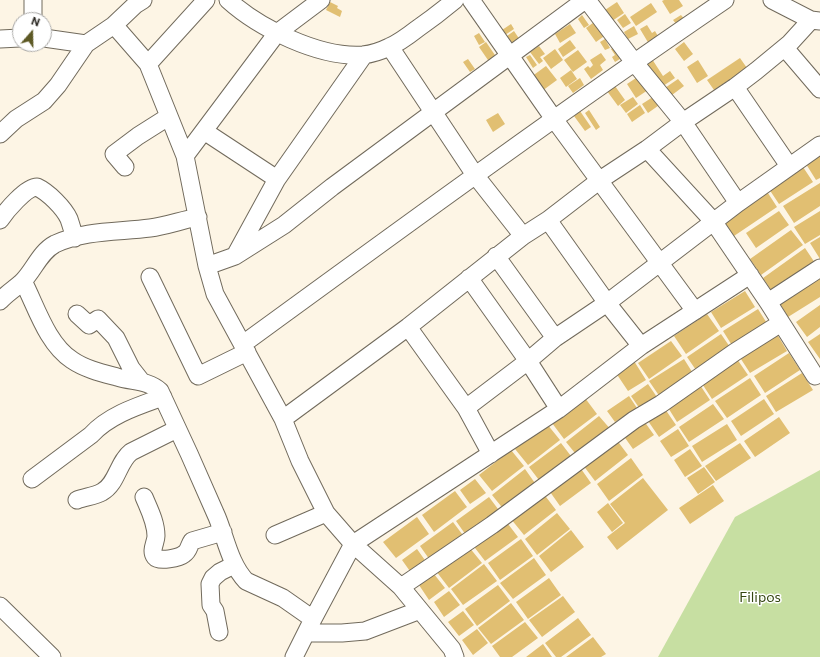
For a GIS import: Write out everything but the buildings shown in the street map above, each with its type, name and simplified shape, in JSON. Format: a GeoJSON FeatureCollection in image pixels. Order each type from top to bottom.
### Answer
{"type":"FeatureCollection","features":[{"type":"Feature","properties":{"kind":"street"},"geometry":{"type":"LineString","coordinates":[[33,0],[33,12]]}},
{"type":"Feature","properties":{"kind":"street"},"geometry":{"type":"LineString","coordinates":[[148,64],[206,0]]}},
{"type":"Feature","properties":{"kind":"street"},"geometry":{"type":"LineString","coordinates":[[228,0],[246,15],[277,33],[335,53],[364,55],[390,47],[404,39],[456,0]]}},
{"type":"Feature","properties":{"kind":"street"},"geometry":{"type":"LineString","coordinates":[[185,156],[277,33],[320,0]]}},
{"type":"Feature","properties":{"kind":"street"},"geometry":{"type":"LineString","coordinates":[[471,0],[554,119],[695,311]]}},
{"type":"Feature","properties":{"kind":"street"},"geometry":{"type":"LineString","coordinates":[[207,266],[235,256],[284,225],[332,187],[586,0],[683,122],[738,203]]}},
{"type":"Feature","properties":{"kind":"street"},"geometry":{"type":"LineString","coordinates":[[150,277],[198,376],[245,348],[474,175],[725,0]]}},
{"type":"Feature","properties":{"kind":"street"},"geometry":{"type":"LineString","coordinates":[[283,419],[408,327],[523,236],[548,220],[600,180],[647,149],[734,87],[785,48],[816,20],[772,0]]}},
{"type":"Feature","properties":{"kind":"street"},"geometry":{"type":"LineString","coordinates":[[0,134],[16,119],[44,101],[58,85],[86,44],[114,25],[137,2]]}},
{"type":"Feature","properties":{"kind":"street"},"geometry":{"type":"LineString","coordinates":[[114,25],[148,64],[168,117],[185,156],[207,266],[215,294],[283,419],[300,461],[326,513],[353,544],[401,587],[452,649],[455,657]]}},
{"type":"Feature","properties":{"kind":"street"},"geometry":{"type":"LineString","coordinates":[[0,39],[12,38]]}},
{"type":"Feature","properties":{"kind":"street"},"geometry":{"type":"LineString","coordinates":[[52,39],[86,44]]}},
{"type":"Feature","properties":{"kind":"street"},"geometry":{"type":"LineString","coordinates":[[390,47],[474,175],[523,236]]}},
{"type":"Feature","properties":{"kind":"street"},"geometry":{"type":"LineString","coordinates":[[785,48],[820,89]]}},
{"type":"Feature","properties":{"kind":"street"},"geometry":{"type":"LineString","coordinates":[[235,256],[277,179],[364,55]]}},
{"type":"Feature","properties":{"kind":"street"},"geometry":{"type":"LineString","coordinates":[[734,87],[789,166]]}},
{"type":"Feature","properties":{"kind":"street"},"geometry":{"type":"LineString","coordinates":[[125,166],[114,154],[138,136],[168,117]]}},
{"type":"Feature","properties":{"kind":"street"},"geometry":{"type":"LineString","coordinates":[[204,132],[277,179]]}},
{"type":"Feature","properties":{"kind":"street"},"geometry":{"type":"LineString","coordinates":[[466,408],[556,338],[607,303],[661,263],[713,221],[820,144]]}},
{"type":"Feature","properties":{"kind":"street"},"geometry":{"type":"LineString","coordinates":[[647,149],[713,221],[768,302],[814,376]]}},
{"type":"Feature","properties":{"kind":"street"},"geometry":{"type":"LineString","coordinates":[[0,220],[29,189],[37,187],[62,208],[68,218],[75,238]]}},
{"type":"Feature","properties":{"kind":"street"},"geometry":{"type":"LineString","coordinates":[[0,301],[14,287],[23,281],[47,250],[54,245],[75,238],[103,232],[151,228],[198,217]]}},
{"type":"Feature","properties":{"kind":"street"},"geometry":{"type":"LineString","coordinates":[[548,220],[607,303],[641,346]]}},
{"type":"Feature","properties":{"kind":"street"},"geometry":{"type":"LineString","coordinates":[[496,256],[556,338]]}},
{"type":"Feature","properties":{"kind":"street"},"geometry":{"type":"LineString","coordinates":[[768,302],[820,268]]}},
{"type":"Feature","properties":{"kind":"street"},"geometry":{"type":"LineString","coordinates":[[294,657],[353,544],[559,409],[641,346],[750,275]]}},
{"type":"Feature","properties":{"kind":"street"},"geometry":{"type":"LineString","coordinates":[[469,278],[528,361],[559,409]]}},
{"type":"Feature","properties":{"kind":"street"},"geometry":{"type":"LineString","coordinates":[[23,281],[34,302],[41,321],[60,350],[66,356],[80,365],[121,379],[142,382],[156,388],[160,392],[206,490],[223,532],[234,565],[246,581],[283,598],[310,626],[342,633],[366,631],[420,610]]}},
{"type":"Feature","properties":{"kind":"street"},"geometry":{"type":"LineString","coordinates":[[77,314],[89,325],[98,319],[106,326],[116,338],[131,368],[142,382]]}},
{"type":"Feature","properties":{"kind":"street"},"geometry":{"type":"LineString","coordinates":[[401,587],[492,525],[634,420],[661,404],[735,352],[781,324]]}},
{"type":"Feature","properties":{"kind":"street"},"geometry":{"type":"LineString","coordinates":[[408,327],[466,408],[491,454]]}},
{"type":"Feature","properties":{"kind":"street"},"geometry":{"type":"LineString","coordinates":[[32,479],[91,435],[99,426],[119,415],[163,397]]}},
{"type":"Feature","properties":{"kind":"street"},"geometry":{"type":"LineString","coordinates":[[77,500],[102,492],[115,477],[125,457],[131,452],[177,429]]}},
{"type":"Feature","properties":{"kind":"street"},"geometry":{"type":"LineString","coordinates":[[144,497],[154,521],[156,536],[153,552],[154,556],[159,560],[178,558],[185,554],[192,541],[223,532]]}},
{"type":"Feature","properties":{"kind":"street"},"geometry":{"type":"LineString","coordinates":[[276,535],[326,513]]}},
{"type":"Feature","properties":{"kind":"street"},"geometry":{"type":"LineString","coordinates":[[219,632],[215,611],[211,605],[210,584],[213,578],[220,572],[234,565]]}},
{"type":"Feature","properties":{"kind":"street"},"geometry":{"type":"LineString","coordinates":[[0,606],[52,657]]}},
{"type":"Feature","properties":{"kind":"green space","name":"Filipos"},"geometry":{"type":"Polygon","coordinates":[[[820,470],[820,657],[658,657],[735,517],[820,470]]]}}]}
